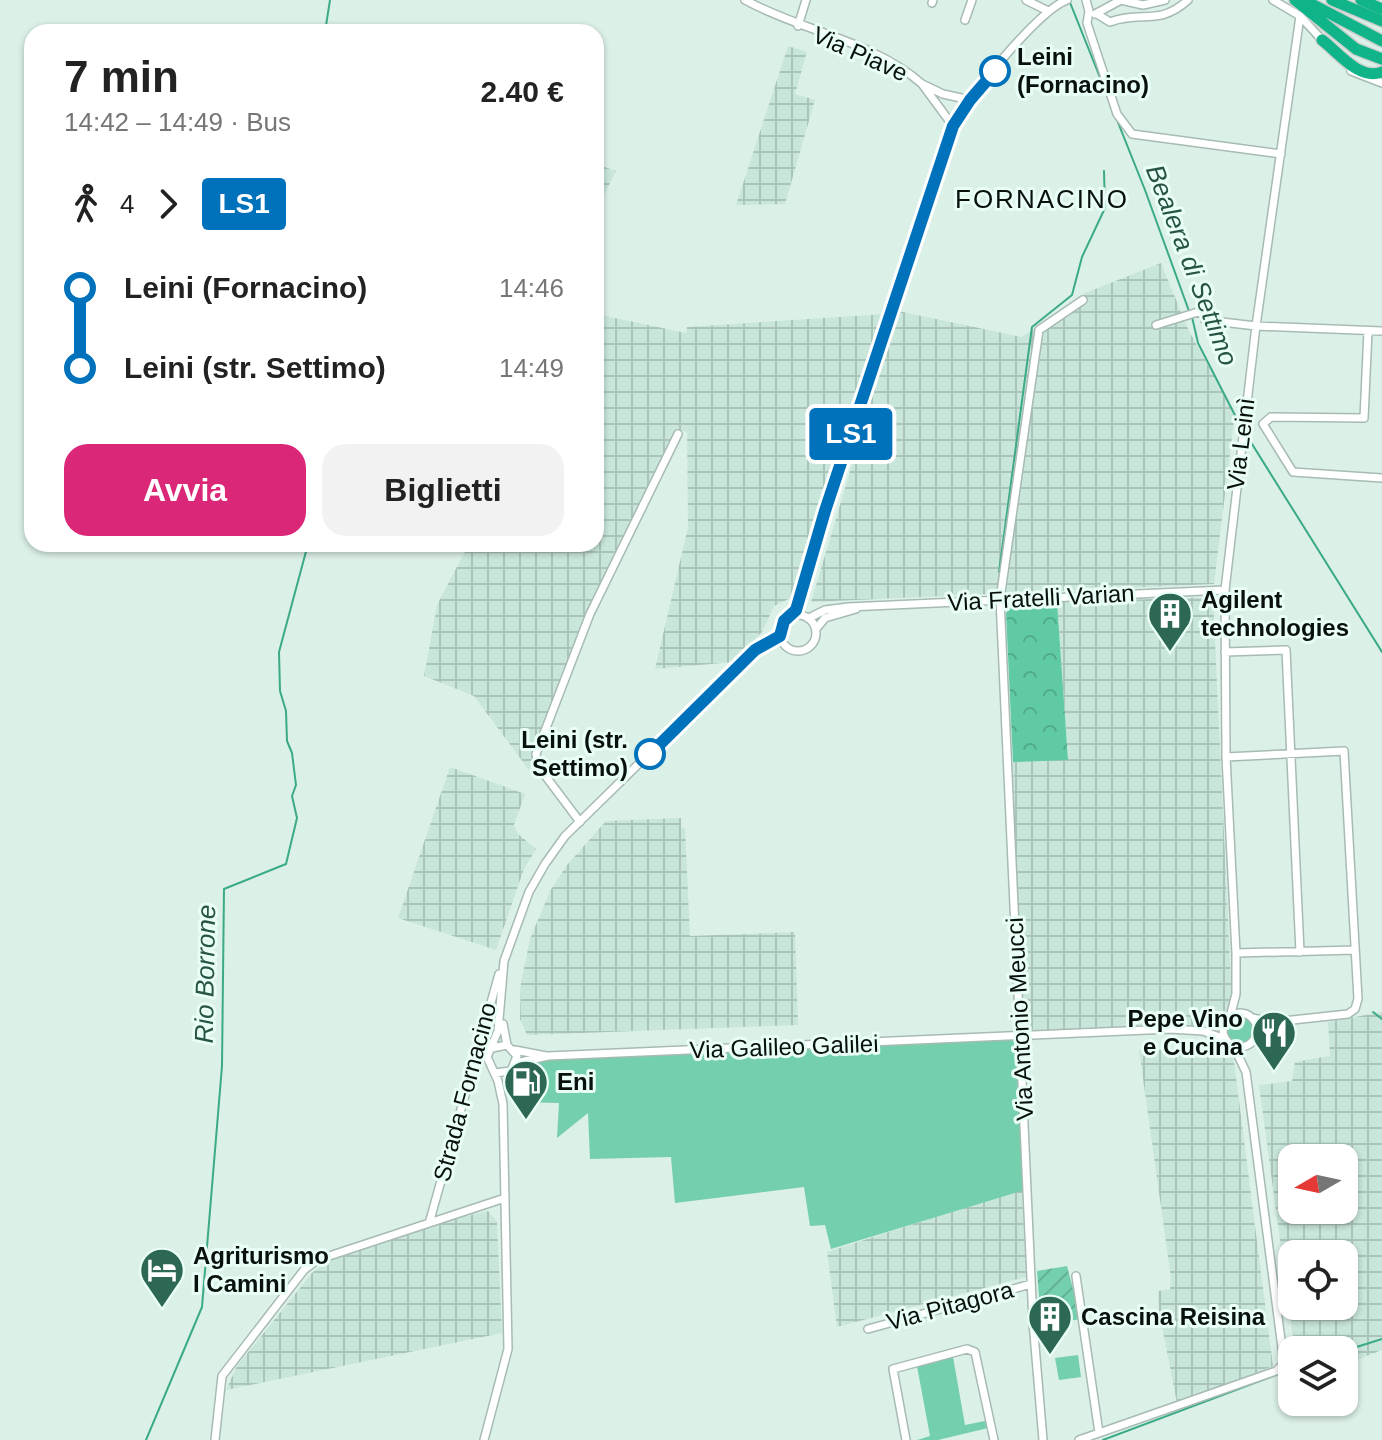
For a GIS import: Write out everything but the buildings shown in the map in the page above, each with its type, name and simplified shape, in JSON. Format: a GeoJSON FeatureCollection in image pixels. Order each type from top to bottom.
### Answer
{"type":"FeatureCollection","features":[{"type":"Feature","properties":{"kind":"highway"},"geometry":{"type":"LineString","coordinates":[[1295,0],[1360,52],[1382,59]]}},
{"type":"Feature","properties":{"kind":"highway"},"geometry":{"type":"LineString","coordinates":[[1304,0],[1382,41]]}},
{"type":"Feature","properties":{"kind":"highway"},"geometry":{"type":"LineString","coordinates":[[1332,0],[1382,20]]}},
{"type":"Feature","properties":{"kind":"highway"},"geometry":{"type":"LineString","coordinates":[[1361,0],[1382,9]]}},
{"type":"Feature","properties":{"kind":"highway"},"geometry":{"type":"LineString","coordinates":[[1373,0],[1382,1]]}},
{"type":"Feature","properties":{"kind":"highway"},"geometry":{"type":"LineString","coordinates":[[1322,40],[1361,71],[1382,72]]}},
{"type":"Feature","properties":{"kind":"street","name":"Via Piave"},"geometry":{"type":"LineString","coordinates":[[745,0],[798,26],[884,59],[943,94],[970,100]]}},
{"type":"Feature","properties":{"kind":"street"},"geometry":{"type":"LineString","coordinates":[[798,26],[806,0]]}},
{"type":"Feature","properties":{"kind":"street"},"geometry":{"type":"LineString","coordinates":[[965,20],[972,0]]}},
{"type":"Feature","properties":{"kind":"street"},"geometry":{"type":"LineString","coordinates":[[1026,0],[1048,11]]}},
{"type":"Feature","properties":{"kind":"street"},"geometry":{"type":"LineString","coordinates":[[805,581],[803,606],[816,629],[815,641],[805,650],[794,650],[785,645],[780,636],[784,621],[793,615],[805,581],[825,511],[953,126],[970,100],[1048,11],[1066,0]]}},
{"type":"Feature","properties":{"kind":"street"},"geometry":{"type":"LineString","coordinates":[[1087,6],[1121,0],[1143,5],[1165,0]]}},
{"type":"Feature","properties":{"kind":"street"},"geometry":{"type":"LineString","coordinates":[[1087,6],[1107,21],[1118,17],[1167,14],[1188,0]]}},
{"type":"Feature","properties":{"kind":"street"},"geometry":{"type":"LineString","coordinates":[[1273,0],[1300,16],[1350,70],[1382,83]]}},
{"type":"Feature","properties":{"kind":"street"},"geometry":{"type":"LineString","coordinates":[[1106,5],[1118,17]]}},
{"type":"Feature","properties":{"kind":"street"},"geometry":{"type":"LineString","coordinates":[[1087,6],[1087,23],[1117,114],[1132,134],[1281,154]]}},
{"type":"Feature","properties":{"kind":"street","name":"Via Leinì"},"geometry":{"type":"LineString","coordinates":[[1236,994],[1226,757],[1225,590],[1243,423],[1300,16]]}},
{"type":"Feature","properties":{"kind":"street","name":"Via Piave"},"geometry":{"type":"LineString","coordinates":[[922,84],[953,126]]}},
{"type":"Feature","properties":{"kind":"street","name":"Via Antonio Meucci"},"geometry":{"type":"LineString","coordinates":[[1043,1440],[1031,1284],[1000,599],[1039,330],[1083,300]]}},
{"type":"Feature","properties":{"kind":"street"},"geometry":{"type":"LineString","coordinates":[[1156,325],[1189,313],[1205,315],[1205,320],[1256,326],[1382,331]]}},
{"type":"Feature","properties":{"kind":"street"},"geometry":{"type":"LineString","coordinates":[[1368,331],[1364,418],[1271,417],[1263,424],[1293,472],[1382,478]]}},
{"type":"Feature","properties":{"kind":"street"},"geometry":{"type":"LineString","coordinates":[[580,822],[538,766],[536,754],[590,614],[678,434]]}},
{"type":"Feature","properties":{"kind":"street","name":"Via Fratelli Varian"},"geometry":{"type":"LineString","coordinates":[[808,617],[834,608],[1225,590]]}},
{"type":"Feature","properties":{"kind":"street","name":"Via Fratelli Varian"},"geometry":{"type":"LineString","coordinates":[[816,629],[825,618],[856,609]]}},
{"type":"Feature","properties":{"kind":"street"},"geometry":{"type":"LineString","coordinates":[[793,615],[808,617]]}},
{"type":"Feature","properties":{"kind":"street","name":"Strada Fornacino"},"geometry":{"type":"LineString","coordinates":[[430,1220],[479,1036],[529,892],[554,850],[761,645],[780,636]]}},
{"type":"Feature","properties":{"kind":"street","name":"Strada Fornacino"},"geometry":{"type":"LineString","coordinates":[[749,659],[771,644],[785,645]]}},
{"type":"Feature","properties":{"kind":"street"},"geometry":{"type":"LineString","coordinates":[[1225,652],[1286,650],[1300,952]]}},
{"type":"Feature","properties":{"kind":"street"},"geometry":{"type":"LineString","coordinates":[[1203,1031],[1227,1019],[1249,1016],[1274,1022],[1348,1014],[1355,1009],[1355,950],[1344,751],[1226,757]]}},
{"type":"Feature","properties":{"kind":"street"},"geometry":{"type":"LineString","coordinates":[[1236,953],[1355,950]]}},
{"type":"Feature","properties":{"kind":"street","name":"Strada Fornacino"},"geometry":{"type":"LineString","coordinates":[[508,952],[503,1017],[510,1048]]}},
{"type":"Feature","properties":{"kind":"street","name":"Strada Fornacino"},"geometry":{"type":"LineString","coordinates":[[492,1048],[498,1031],[503,965]]}},
{"type":"Feature","properties":{"kind":"street"},"geometry":{"type":"LineString","coordinates":[[1236,994],[1257,1033]]}},
{"type":"Feature","properties":{"kind":"street"},"geometry":{"type":"LineString","coordinates":[[1225,1039],[1227,1019],[1236,994]]}},
{"type":"Feature","properties":{"kind":"street"},"geometry":{"type":"LineString","coordinates":[[1079,1440],[1276,1371],[1284,1363],[1246,1072],[1251,1044],[1257,1033],[1274,1022]]}},
{"type":"Feature","properties":{"kind":"street"},"geometry":{"type":"LineString","coordinates":[[1203,1031],[1225,1039],[1234,1047],[1246,1072]]}},
{"type":"Feature","properties":{"kind":"street","name":"Via Galileo Galilei"},"geometry":{"type":"LineString","coordinates":[[516,1063],[548,1056],[1203,1031]]}},
{"type":"Feature","properties":{"kind":"street"},"geometry":{"type":"LineString","coordinates":[[1234,1047],[1251,1044]]}},
{"type":"Feature","properties":{"kind":"street"},"geometry":{"type":"LineString","coordinates":[[484,1440],[508,1349],[503,1104],[508,1073],[516,1063],[510,1048],[492,1048],[487,1061],[495,1073],[503,1104]]}},
{"type":"Feature","properties":{"kind":"street","name":"Via Galileo Galilei"},"geometry":{"type":"LineString","coordinates":[[510,1048],[548,1056]]}},
{"type":"Feature","properties":{"kind":"street"},"geometry":{"type":"LineString","coordinates":[[495,1073],[508,1073]]}},
{"type":"Feature","properties":{"kind":"street","name":"Strada Fornacino"},"geometry":{"type":"LineString","coordinates":[[215,1440],[222,1376],[304,1270],[330,1253],[505,1198]]}},
{"type":"Feature","properties":{"kind":"street"},"geometry":{"type":"LineString","coordinates":[[1076,1276],[1099,1433]]}},
{"type":"Feature","properties":{"kind":"street","name":"Via Pitagora"},"geometry":{"type":"LineString","coordinates":[[868,1329],[1031,1284]]}},
{"type":"Feature","properties":{"kind":"street"},"geometry":{"type":"LineString","coordinates":[[906,1440],[893,1369],[967,1349],[975,1352],[994,1440]]}},
{"type":"Feature","properties":{"kind":"shaded area"},"geometry":{"type":"Polygon","coordinates":[[[788,46],[807,52],[795,94],[815,100],[785,204],[736,205],[788,46]]]}},
{"type":"Feature","properties":{"kind":"shaded area"},"geometry":{"type":"Polygon","coordinates":[[[604,167],[616,171],[604,195],[604,167]]]}},
{"type":"Feature","properties":{"kind":"shaded area"},"geometry":{"type":"Polygon","coordinates":[[[1161,263],[1189,331],[1235,413],[1214,584],[811,602],[898,311],[1022,337],[1085,293],[1161,263]]]}},
{"type":"Feature","properties":{"kind":"shaded area"},"geometry":{"type":"Polygon","coordinates":[[[885,314],[793,597],[774,606],[762,632],[733,662],[655,669],[688,527],[687,432],[680,430],[590,614],[529,770],[474,696],[424,676],[437,605],[465,552],[604,552],[604,316],[686,333],[687,327],[885,314]]]}},
{"type":"Feature","properties":{"kind":"shaded area"},"geometry":{"type":"Polygon","coordinates":[[[1213,597],[1232,1006],[1225,1022],[1203,1031],[1021,1037],[1013,762],[1068,759],[1057,602],[1213,597]]]}},
{"type":"Feature","properties":{"kind":"shaded area"},"geometry":{"type":"Polygon","coordinates":[[[450,767],[525,794],[514,825],[518,834],[536,849],[524,869],[496,950],[398,918],[450,767]]]}},
{"type":"Feature","properties":{"kind":"shaded area"},"geometry":{"type":"Polygon","coordinates":[[[681,818],[681,828],[685,828],[690,936],[795,932],[798,1025],[527,1035],[520,1019],[521,982],[530,939],[550,891],[567,865],[606,821],[681,818]]]}},
{"type":"Feature","properties":{"kind":"shaded area"},"geometry":{"type":"Polygon","coordinates":[[[1382,1012],[1382,1350],[1358,1359],[1358,1336],[1293,1336],[1291,1320],[1358,1320],[1358,1240],[1280,1240],[1259,1085],[1292,1081],[1295,1062],[1330,1056],[1328,1022],[1382,1012]]]}},
{"type":"Feature","properties":{"kind":"shaded area"},"geometry":{"type":"Polygon","coordinates":[[[1222,1049],[1233,1054],[1273,1366],[1177,1403],[1159,1311],[1158,1291],[1170,1289],[1171,1278],[1139,1050],[1222,1049]]]}},
{"type":"Feature","properties":{"kind":"shaded area"},"geometry":{"type":"Polygon","coordinates":[[[1022,1189],[1026,1277],[837,1327],[827,1252],[1022,1189]]]}},
{"type":"Feature","properties":{"kind":"shaded area"},"geometry":{"type":"Polygon","coordinates":[[[488,1211],[497,1222],[502,1333],[226,1390],[237,1366],[312,1273],[324,1263],[438,1222],[488,1211]]]}},
{"type":"Feature","properties":{"kind":"green space"},"geometry":{"type":"Polygon","coordinates":[[[1057,602],[1068,760],[1013,762],[1006,613],[1014,604],[1057,602]]]}},
{"type":"Feature","properties":{"kind":"green space"},"geometry":{"type":"Polygon","coordinates":[[[1240,1017],[1249,1021],[1253,1030],[1249,1039],[1240,1043],[1231,1039],[1227,1030],[1231,1021],[1240,1017]]]}},
{"type":"Feature","properties":{"kind":"green space"},"geometry":{"type":"Polygon","coordinates":[[[1021,1037],[1028,1189],[831,1249],[825,1225],[810,1226],[804,1187],[675,1203],[671,1157],[590,1159],[588,1113],[557,1138],[559,1103],[513,1102],[516,1063],[549,1058],[1021,1037]]]}},
{"type":"Feature","properties":{"kind":"green space"},"geometry":{"type":"Polygon","coordinates":[[[1067,1266],[1081,1319],[1063,1322],[1061,1307],[1040,1309],[1037,1271],[1067,1266]]]}},
{"type":"Feature","properties":{"kind":"green space"},"geometry":{"type":"Polygon","coordinates":[[[1078,1355],[1081,1377],[1059,1380],[1055,1358],[1078,1355]]]}},
{"type":"Feature","properties":{"kind":"green space"},"geometry":{"type":"Polygon","coordinates":[[[953,1357],[965,1425],[985,1421],[988,1428],[938,1440],[917,1440],[930,1436],[917,1366],[953,1357]]]}},
{"type":"Feature","properties":{"kind":"waterway","name":"Rio Borrone"},"geometry":{"type":"LineString","coordinates":[[326,24],[330,0]]}},
{"type":"Feature","properties":{"kind":"waterway","name":"Bealera di Settimo"},"geometry":{"type":"LineString","coordinates":[[1069,0],[1145,190],[1189,311]]}},
{"type":"Feature","properties":{"kind":"waterway"},"geometry":{"type":"LineString","coordinates":[[999,572],[1032,327],[1072,295],[1082,257],[1105,208],[1104,171]]}},
{"type":"Feature","properties":{"kind":"waterway","name":"Bealera di Settimo"},"geometry":{"type":"LineString","coordinates":[[1192,317],[1198,343],[1241,427]]}},
{"type":"Feature","properties":{"kind":"waterway","name":"Bealera di Settimo"},"geometry":{"type":"LineString","coordinates":[[1247,436],[1382,652]]}},
{"type":"Feature","properties":{"kind":"waterway","name":"Rio Borrone"},"geometry":{"type":"LineString","coordinates":[[146,1440],[202,1307],[222,1066],[224,889],[286,864],[297,818],[292,796],[296,785],[292,753],[287,741],[286,711],[280,691],[279,652],[306,552]]}},
{"type":"Feature","properties":{"kind":"waterway"},"geometry":{"type":"LineString","coordinates":[[1373,1012],[1382,1019]]}},
{"type":"Feature","properties":{"kind":"waterway"},"geometry":{"type":"LineString","coordinates":[[1358,1347],[1382,1339]]}},
{"type":"Feature","properties":{"kind":"waterway"},"geometry":{"type":"LineString","coordinates":[[1103,1440],[1278,1374]]}},
{"type":"Feature","properties":{"kind":"bus line","name":"LS1"},"geometry":{"type":"LineString","coordinates":[[650,754],[755,650],[780,636],[784,621],[796,610],[825,511],[953,126],[960,112],[995,71]]}},
{"type":"Feature","properties":{"kind":"place","name":"Leini (Fornacino)"},"geometry":{"type":"Point","coordinates":[995,71]}},
{"type":"Feature","properties":{"kind":"place","name":"Agilent technologies"},"geometry":{"type":"Point","coordinates":[1170,653]}},
{"type":"Feature","properties":{"kind":"place","name":"Leini (str. Settimo)"},"geometry":{"type":"Point","coordinates":[650,754]}},
{"type":"Feature","properties":{"kind":"place","name":"Pepe Vino e Cucina"},"geometry":{"type":"Point","coordinates":[1274,1072]}},
{"type":"Feature","properties":{"kind":"place","name":"Eni"},"geometry":{"type":"Point","coordinates":[526,1121]}},
{"type":"Feature","properties":{"kind":"place","name":"Agriturismo I Camini"},"geometry":{"type":"Point","coordinates":[162,1309]}},
{"type":"Feature","properties":{"kind":"place","name":"Cascina Reisina"},"geometry":{"type":"Point","coordinates":[1050,1356]}},
{"type":"Feature","properties":{"kind":"district","name":"FORNACINO"},"geometry":{"type":"Point","coordinates":[1042,199]}}]}
